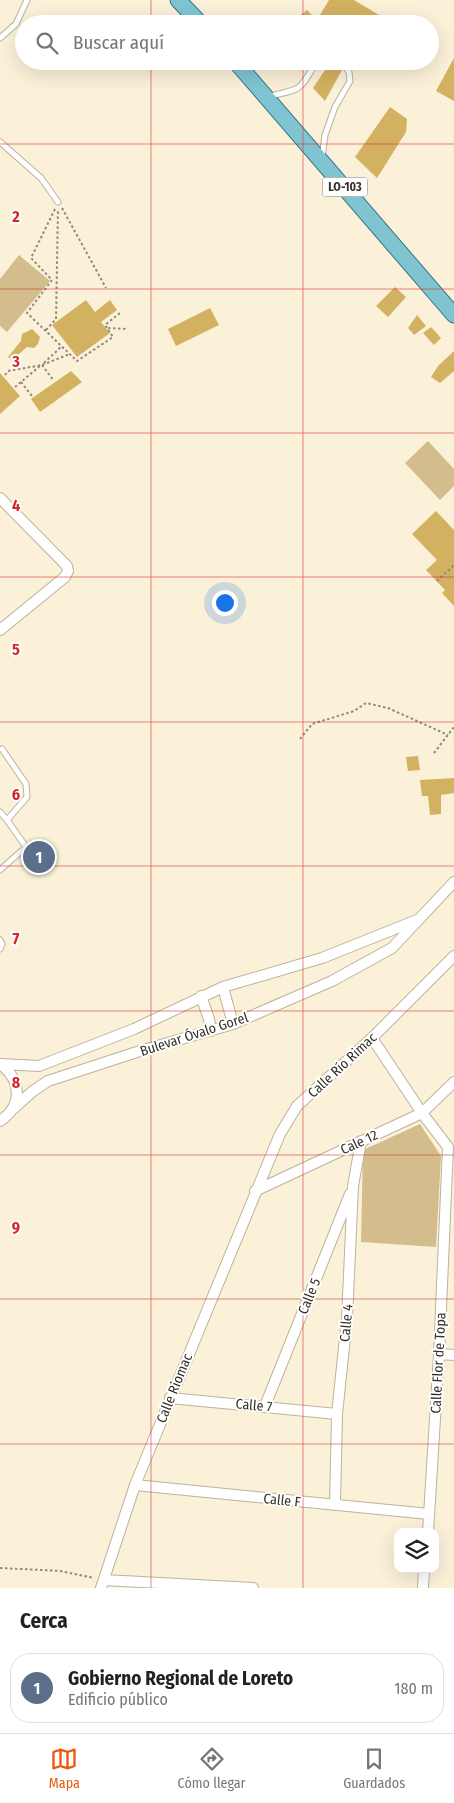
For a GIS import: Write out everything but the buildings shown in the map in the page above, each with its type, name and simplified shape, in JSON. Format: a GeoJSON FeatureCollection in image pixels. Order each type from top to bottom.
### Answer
{"type":"FeatureCollection","features":[{"type":"Feature","properties":{"kind":"main road"},"geometry":{"type":"LineString","coordinates":[[178,0],[192,15]]}},
{"type":"Feature","properties":{"kind":"main road","name":"LO-103"},"geometry":{"type":"LineString","coordinates":[[243,70],[454,315]]}},
{"type":"Feature","properties":{"kind":"street"},"geometry":{"type":"LineString","coordinates":[[0,498],[67,566],[68,571],[66,577],[2,625]]}},
{"type":"Feature","properties":{"kind":"street","name":"Bulevar Óvalo Gorel"},"geometry":{"type":"LineString","coordinates":[[8,1115],[33,1091],[48,1081],[140,1051],[233,1024],[332,981],[392,948],[454,882]]}},
{"type":"Feature","properties":{"kind":"street","name":"Bulevar Óvalo Gorel"},"geometry":{"type":"LineString","coordinates":[[0,1064],[39,1066],[134,1028],[223,987],[322,958],[420,919]]}},
{"type":"Feature","properties":{"kind":"street","name":"Calle Río Rimac"},"geometry":{"type":"LineString","coordinates":[[255,1191],[280,1134],[297,1106],[372,1038],[454,956]]}},
{"type":"Feature","properties":{"kind":"street"},"geometry":{"type":"LineString","coordinates":[[223,987],[233,1024]]}},
{"type":"Feature","properties":{"kind":"street"},"geometry":{"type":"LineString","coordinates":[[201,996],[211,1031]]}},
{"type":"Feature","properties":{"kind":"street","name":"Calle Flor de Topa"},"geometry":{"type":"LineString","coordinates":[[372,1038],[422,1113],[451,1147],[428,1528]]}},
{"type":"Feature","properties":{"kind":"street","name":"Bulevar Óvalo Gorel"},"geometry":{"type":"LineString","coordinates":[[0,1064],[12,1074],[17,1087],[8,1115]]}},
{"type":"Feature","properties":{"kind":"street","name":"Cale 12"},"geometry":{"type":"LineString","coordinates":[[255,1191],[422,1113],[454,1082]]}},
{"type":"Feature","properties":{"kind":"street"},"geometry":{"type":"LineString","coordinates":[[0,1128],[8,1115]]}},
{"type":"Feature","properties":{"kind":"street","name":"Calle 4"},"geometry":{"type":"LineString","coordinates":[[335,1505],[337,1414],[347,1319],[353,1186],[361,1142]]}},
{"type":"Feature","properties":{"kind":"street","name":"Calle 5"},"geometry":{"type":"LineString","coordinates":[[265,1406],[353,1186]]}},
{"type":"Feature","properties":{"kind":"street","name":"Calle Riomac"},"geometry":{"type":"LineString","coordinates":[[102,1584],[134,1485],[255,1191]]}},
{"type":"Feature","properties":{"kind":"street"},"geometry":{"type":"LineString","coordinates":[[439,1354],[454,1355]]}},
{"type":"Feature","properties":{"kind":"street","name":"Calle 7"},"geometry":{"type":"LineString","coordinates":[[170,1398],[337,1414]]}},
{"type":"Feature","properties":{"kind":"street","name":"Calle F"},"geometry":{"type":"LineString","coordinates":[[134,1485],[429,1514]]}},
{"type":"Feature","properties":{"kind":"street"},"geometry":{"type":"LineString","coordinates":[[423,1588],[424,1573]]}},
{"type":"Feature","properties":{"kind":"street"},"geometry":{"type":"LineString","coordinates":[[102,1584],[254,1588]]}},
{"type":"Feature","properties":{"kind":"lane"},"geometry":{"type":"LineString","coordinates":[[20,15],[27,0]]}},
{"type":"Feature","properties":{"kind":"lane"},"geometry":{"type":"LineString","coordinates":[[0,38],[15,25]]}},
{"type":"Feature","properties":{"kind":"lane"},"geometry":{"type":"LineString","coordinates":[[266,96],[296,91],[301,87],[311,70]]}},
{"type":"Feature","properties":{"kind":"lane"},"geometry":{"type":"LineString","coordinates":[[322,160],[325,135],[335,108],[350,81],[348,70]]}},
{"type":"Feature","properties":{"kind":"lane"},"geometry":{"type":"LineString","coordinates":[[0,142],[41,178],[58,202]]}},
{"type":"Feature","properties":{"kind":"lane"},"geometry":{"type":"LineString","coordinates":[[2,749],[26,784],[27,797],[7,820]]}},
{"type":"Feature","properties":{"kind":"lane"},"geometry":{"type":"LineString","coordinates":[[0,812],[26,847],[0,870]]}},
{"type":"Feature","properties":{"kind":"lane"},"geometry":{"type":"LineString","coordinates":[[0,940],[2,944],[0,949]]}},
{"type":"Feature","properties":{"kind":"path"},"geometry":{"type":"LineString","coordinates":[[58,202],[106,288]]}},
{"type":"Feature","properties":{"kind":"path"},"geometry":{"type":"LineString","coordinates":[[58,202],[30,258],[52,280],[27,313],[77,361],[113,337],[105,324],[120,313]]}},
{"type":"Feature","properties":{"kind":"path"},"geometry":{"type":"LineString","coordinates":[[46,330],[56,320],[58,202]]}},
{"type":"Feature","properties":{"kind":"path"},"geometry":{"type":"LineString","coordinates":[[107,328],[128,329]]}},
{"type":"Feature","properties":{"kind":"path"},"geometry":{"type":"LineString","coordinates":[[15,387],[62,346]]}},
{"type":"Feature","properties":{"kind":"path"},"geometry":{"type":"LineString","coordinates":[[5,375],[8,371],[42,365],[70,354]]}},
{"type":"Feature","properties":{"kind":"path"},"geometry":{"type":"LineString","coordinates":[[42,365],[54,381]]}},
{"type":"Feature","properties":{"kind":"path"},"geometry":{"type":"LineString","coordinates":[[21,382],[32,396]]}},
{"type":"Feature","properties":{"kind":"path"},"geometry":{"type":"LineString","coordinates":[[437,581],[454,565]]}},
{"type":"Feature","properties":{"kind":"path"},"geometry":{"type":"LineString","coordinates":[[300,739],[312,724],[354,712],[366,703],[388,708],[448,735]]}},
{"type":"Feature","properties":{"kind":"path"},"geometry":{"type":"LineString","coordinates":[[434,753],[454,727]]}},
{"type":"Feature","properties":{"kind":"path"},"geometry":{"type":"LineString","coordinates":[[0,1568],[60,1571],[102,1584]]}},
{"type":"Feature","properties":{"kind":"shaded area"},"geometry":{"type":"Polygon","coordinates":[[[19,255],[50,281],[7,332],[0,326],[0,279],[19,255]]]}},
{"type":"Feature","properties":{"kind":"shaded area"},"geometry":{"type":"Polygon","coordinates":[[[428,441],[454,469],[454,486],[440,500],[405,463],[428,441]]]}},
{"type":"Feature","properties":{"kind":"shaded area"},"geometry":{"type":"Polygon","coordinates":[[[420,1124],[441,1156],[436,1247],[361,1242],[363,1150],[420,1124]]]}},
{"type":"Feature","properties":{"kind":"place","name":"Gobierno Regional de Loreto"},"geometry":{"type":"Point","coordinates":[39,857]}}]}
